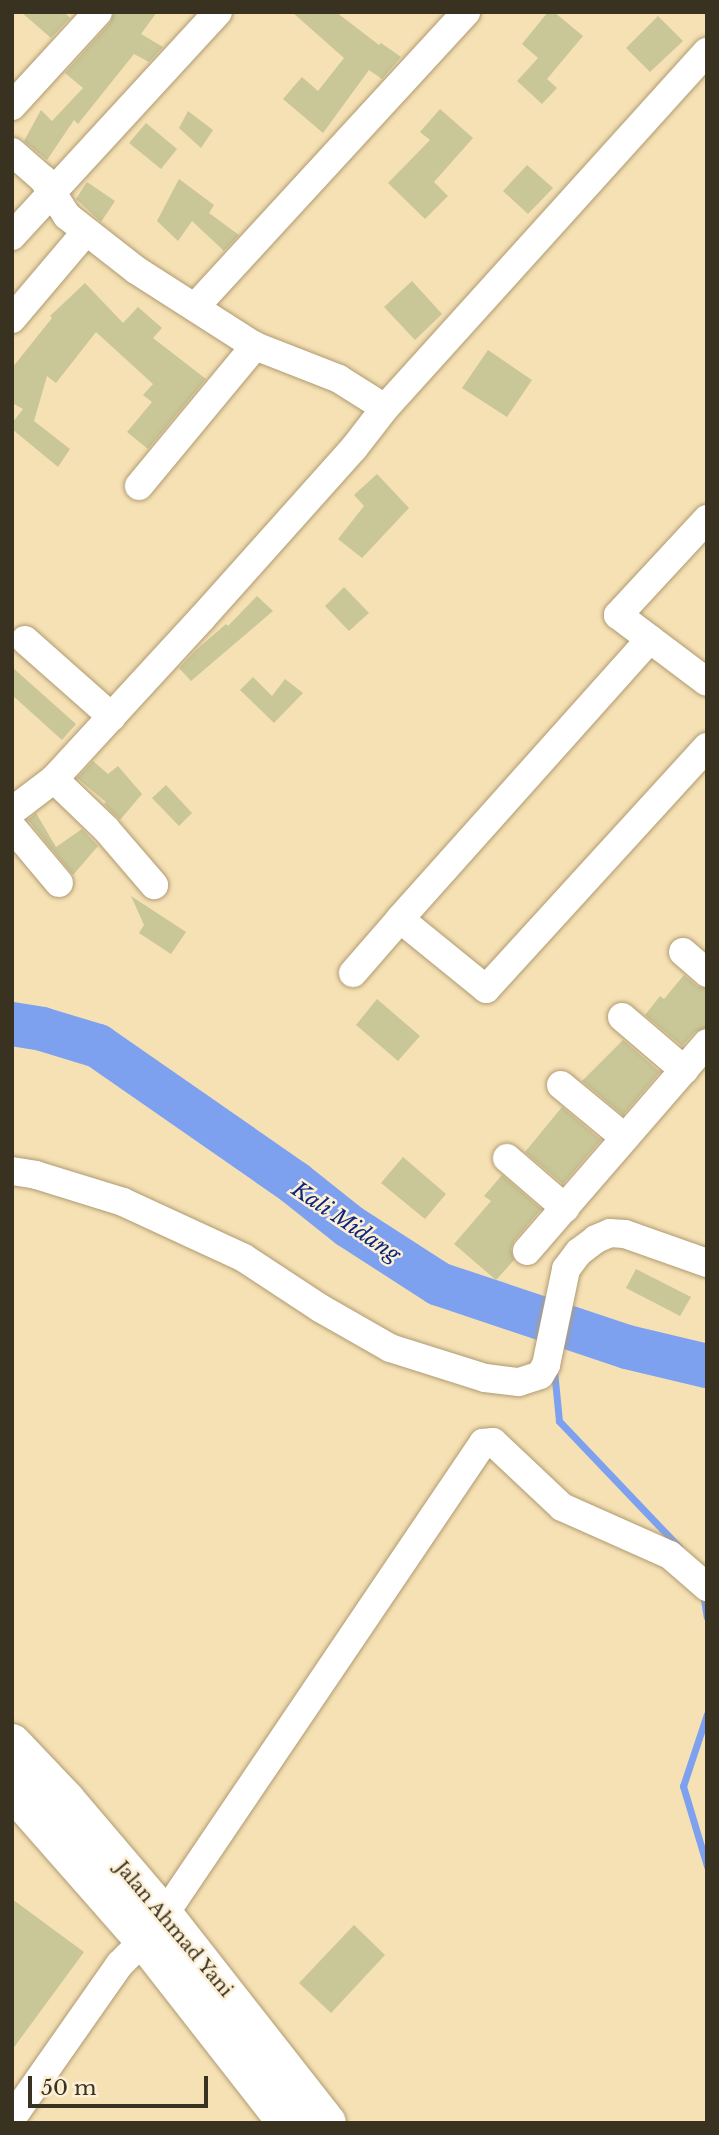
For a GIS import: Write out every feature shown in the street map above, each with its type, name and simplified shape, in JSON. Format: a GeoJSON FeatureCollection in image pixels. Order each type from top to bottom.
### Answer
{"type":"FeatureCollection","features":[{"type":"Feature","properties":{"kind":"highway","name":"Jalan Ahmad Yani"},"geometry":{"type":"LineString","coordinates":[[12,1743],[54,1811],[327,2123]]}},
{"type":"Feature","properties":{"kind":"highway"},"geometry":{"type":"LineString","coordinates":[[12,1790],[54,1811]]}},
{"type":"Feature","properties":{"kind":"highway"},"geometry":{"type":"LineString","coordinates":[[154,1928],[287,2123]]}},
{"type":"Feature","properties":{"kind":"street"},"geometry":{"type":"LineString","coordinates":[[12,106],[98,12]]}},
{"type":"Feature","properties":{"kind":"street"},"geometry":{"type":"LineString","coordinates":[[12,236],[54,194],[218,12]]}},
{"type":"Feature","properties":{"kind":"street"},"geometry":{"type":"LineString","coordinates":[[196,306],[466,12]]}},
{"type":"Feature","properties":{"kind":"street"},"geometry":{"type":"LineString","coordinates":[[12,811],[54,779],[112,716],[354,447],[385,408],[707,52]]}},
{"type":"Feature","properties":{"kind":"street"},"geometry":{"type":"LineString","coordinates":[[12,152],[43,179],[67,216],[85,233],[136,270],[255,346],[339,379],[385,408]]}},
{"type":"Feature","properties":{"kind":"street"},"geometry":{"type":"LineString","coordinates":[[12,319],[85,233]]}},
{"type":"Feature","properties":{"kind":"street"},"geometry":{"type":"LineString","coordinates":[[139,486],[255,346]]}},
{"type":"Feature","properties":{"kind":"street"},"geometry":{"type":"LineString","coordinates":[[707,519],[618,615],[707,682]]}},
{"type":"Feature","properties":{"kind":"street"},"geometry":{"type":"LineString","coordinates":[[353,973],[650,639]]}},
{"type":"Feature","properties":{"kind":"street"},"geometry":{"type":"LineString","coordinates":[[25,640],[112,716]]}},
{"type":"Feature","properties":{"kind":"street"},"geometry":{"type":"LineString","coordinates":[[401,919],[486,989],[707,747]]}},
{"type":"Feature","properties":{"kind":"street"},"geometry":{"type":"LineString","coordinates":[[54,779],[106,829],[155,885]]}},
{"type":"Feature","properties":{"kind":"street"},"geometry":{"type":"LineString","coordinates":[[12,827],[59,883]]}},
{"type":"Feature","properties":{"kind":"street"},"geometry":{"type":"LineString","coordinates":[[683,952],[707,973]]}},
{"type":"Feature","properties":{"kind":"street"},"geometry":{"type":"LineString","coordinates":[[622,1017],[684,1070]]}},
{"type":"Feature","properties":{"kind":"street"},"geometry":{"type":"LineString","coordinates":[[527,1251],[707,1043]]}},
{"type":"Feature","properties":{"kind":"street"},"geometry":{"type":"LineString","coordinates":[[561,1085],[625,1138]]}},
{"type":"Feature","properties":{"kind":"street"},"geometry":{"type":"LineString","coordinates":[[507,1158],[565,1208]]}},
{"type":"Feature","properties":{"kind":"street"},"geometry":{"type":"LineString","coordinates":[[12,1171],[36,1175],[123,1202],[244,1258],[320,1308],[400,1352],[485,1378],[519,1382],[537,1378],[547,1365],[566,1269],[579,1252],[596,1239],[610,1233],[625,1234],[707,1263]]}},
{"type":"Feature","properties":{"kind":"street"},"geometry":{"type":"LineString","coordinates":[[12,2118],[120,1964],[154,1928],[483,1443],[493,1442],[562,1507],[670,1555],[707,1587]]}},
{"type":"Feature","properties":{"kind":"building"},"geometry":{"type":"Polygon","coordinates":[[[21,12],[64,12],[70,18],[51,38],[21,12]]]}},
{"type":"Feature","properties":{"kind":"building"},"geometry":{"type":"Polygon","coordinates":[[[114,12],[157,12],[141,34],[163,47],[149,62],[134,54],[78,124],[74,120],[47,160],[24,141],[41,110],[52,121],[83,88],[65,73],[110,23],[114,12]]]}},
{"type":"Feature","properties":{"kind":"building"},"geometry":{"type":"Polygon","coordinates":[[[292,12],[336,12],[379,45],[381,43],[401,57],[382,79],[369,70],[323,133],[283,99],[302,77],[318,91],[344,58],[292,12]]]}},
{"type":"Feature","properties":{"kind":"building"},"geometry":{"type":"Polygon","coordinates":[[[548,12],[554,12],[583,36],[547,79],[557,88],[542,104],[517,81],[538,58],[522,44],[548,12]]]}},
{"type":"Feature","properties":{"kind":"building"},"geometry":{"type":"Polygon","coordinates":[[[658,16],[683,41],[650,72],[626,48],[658,16]]]}},
{"type":"Feature","properties":{"kind":"building"},"geometry":{"type":"Polygon","coordinates":[[[440,109],[473,138],[434,182],[448,196],[425,219],[388,183],[430,140],[420,132],[440,109]]]}},
{"type":"Feature","properties":{"kind":"building"},"geometry":{"type":"Polygon","coordinates":[[[188,111],[213,130],[201,148],[179,128],[188,111]]]}},
{"type":"Feature","properties":{"kind":"building"},"geometry":{"type":"Polygon","coordinates":[[[146,123],[177,149],[161,169],[129,143],[146,123]]]}},
{"type":"Feature","properties":{"kind":"building"},"geometry":{"type":"Polygon","coordinates":[[[527,165],[553,188],[528,214],[503,191],[527,165]]]}},
{"type":"Feature","properties":{"kind":"building"},"geometry":{"type":"Polygon","coordinates":[[[179,179],[214,205],[209,213],[239,235],[224,251],[192,221],[178,241],[157,221],[179,179]]]}},
{"type":"Feature","properties":{"kind":"building"},"geometry":{"type":"Polygon","coordinates":[[[87,182],[115,201],[101,222],[76,199],[87,182]]]}},
{"type":"Feature","properties":{"kind":"building"},"geometry":{"type":"Polygon","coordinates":[[[412,281],[442,314],[415,340],[384,307],[412,281]]]}},
{"type":"Feature","properties":{"kind":"building"},"geometry":{"type":"Polygon","coordinates":[[[85,283],[123,323],[138,307],[162,328],[153,338],[206,379],[148,449],[127,432],[152,402],[143,395],[153,384],[96,332],[56,383],[47,376],[34,421],[70,449],[58,467],[12,429],[12,423],[23,409],[12,403],[12,368],[52,318],[50,316],[85,283]]]}},
{"type":"Feature","properties":{"kind":"building"},"geometry":{"type":"Polygon","coordinates":[[[488,350],[532,380],[507,417],[462,388],[488,350]]]}},
{"type":"Feature","properties":{"kind":"building"},"geometry":{"type":"Polygon","coordinates":[[[377,474],[409,508],[362,558],[338,539],[364,506],[354,495],[377,474]]]}},
{"type":"Feature","properties":{"kind":"building"},"geometry":{"type":"Polygon","coordinates":[[[344,587],[369,613],[349,631],[325,606],[344,587]]]}},
{"type":"Feature","properties":{"kind":"building"},"geometry":{"type":"Polygon","coordinates":[[[257,596],[273,611],[191,681],[179,668],[226,624],[228,626],[257,596]]]}},
{"type":"Feature","properties":{"kind":"building"},"geometry":{"type":"Polygon","coordinates":[[[12,667],[76,724],[62,740],[12,695],[12,667]]]}},
{"type":"Feature","properties":{"kind":"building"},"geometry":{"type":"Polygon","coordinates":[[[253,677],[272,696],[285,679],[303,693],[274,723],[240,690],[253,677]]]}},
{"type":"Feature","properties":{"kind":"building"},"geometry":{"type":"Polygon","coordinates":[[[93,761],[108,774],[118,766],[142,794],[120,820],[104,804],[106,802],[77,778],[93,761]]]}},
{"type":"Feature","properties":{"kind":"building"},"geometry":{"type":"Polygon","coordinates":[[[166,785],[192,813],[179,826],[152,798],[166,785]]]}},
{"type":"Feature","properties":{"kind":"building"},"geometry":{"type":"Polygon","coordinates":[[[36,813],[56,847],[82,829],[98,846],[73,875],[28,820],[36,813]]]}},
{"type":"Feature","properties":{"kind":"building"},"geometry":{"type":"Polygon","coordinates":[[[131,896],[186,932],[171,954],[139,933],[144,925],[131,896]]]}},
{"type":"Feature","properties":{"kind":"building"},"geometry":{"type":"Polygon","coordinates":[[[684,975],[697,986],[707,989],[707,1027],[695,1032],[682,1046],[645,1015],[660,996],[664,999],[684,975]]]}},
{"type":"Feature","properties":{"kind":"building"},"geometry":{"type":"Polygon","coordinates":[[[377,999],[420,1036],[398,1061],[356,1025],[377,999]]]}},
{"type":"Feature","properties":{"kind":"building"},"geometry":{"type":"Polygon","coordinates":[[[623,1040],[660,1072],[623,1115],[582,1081],[623,1040]]]}},
{"type":"Feature","properties":{"kind":"building"},"geometry":{"type":"Polygon","coordinates":[[[562,1107],[601,1140],[563,1184],[525,1152],[562,1107]]]}},
{"type":"Feature","properties":{"kind":"building"},"geometry":{"type":"Polygon","coordinates":[[[403,1157],[446,1194],[425,1219],[381,1183],[403,1157]]]}},
{"type":"Feature","properties":{"kind":"building"},"geometry":{"type":"Polygon","coordinates":[[[502,1175],[541,1209],[514,1241],[511,1249],[514,1260],[496,1280],[454,1244],[491,1201],[484,1196],[502,1175]]]}},
{"type":"Feature","properties":{"kind":"building"},"geometry":{"type":"Polygon","coordinates":[[[636,1269],[691,1297],[680,1316],[626,1288],[636,1269]]]}},
{"type":"Feature","properties":{"kind":"building"},"geometry":{"type":"Polygon","coordinates":[[[12,1899],[84,1952],[12,2050],[12,1899]]]}},
{"type":"Feature","properties":{"kind":"building"},"geometry":{"type":"Polygon","coordinates":[[[354,1925],[385,1955],[331,2013],[299,1983],[354,1925]]]}},
{"type":"Feature","properties":{"kind":"waterway","name":"Kali Midang"},"geometry":{"type":"LineString","coordinates":[[12,1024],[42,1029],[98,1046],[295,1183],[349,1226],[439,1284],[627,1347],[707,1366]]}},
{"type":"Feature","properties":{"kind":"waterway"},"geometry":{"type":"LineString","coordinates":[[554,1370],[559,1421],[679,1547]]}},
{"type":"Feature","properties":{"kind":"waterway"},"geometry":{"type":"LineString","coordinates":[[703,1593],[707,1617]]}},
{"type":"Feature","properties":{"kind":"waterway"},"geometry":{"type":"LineString","coordinates":[[707,1714],[683,1786],[707,1866]]}}]}
